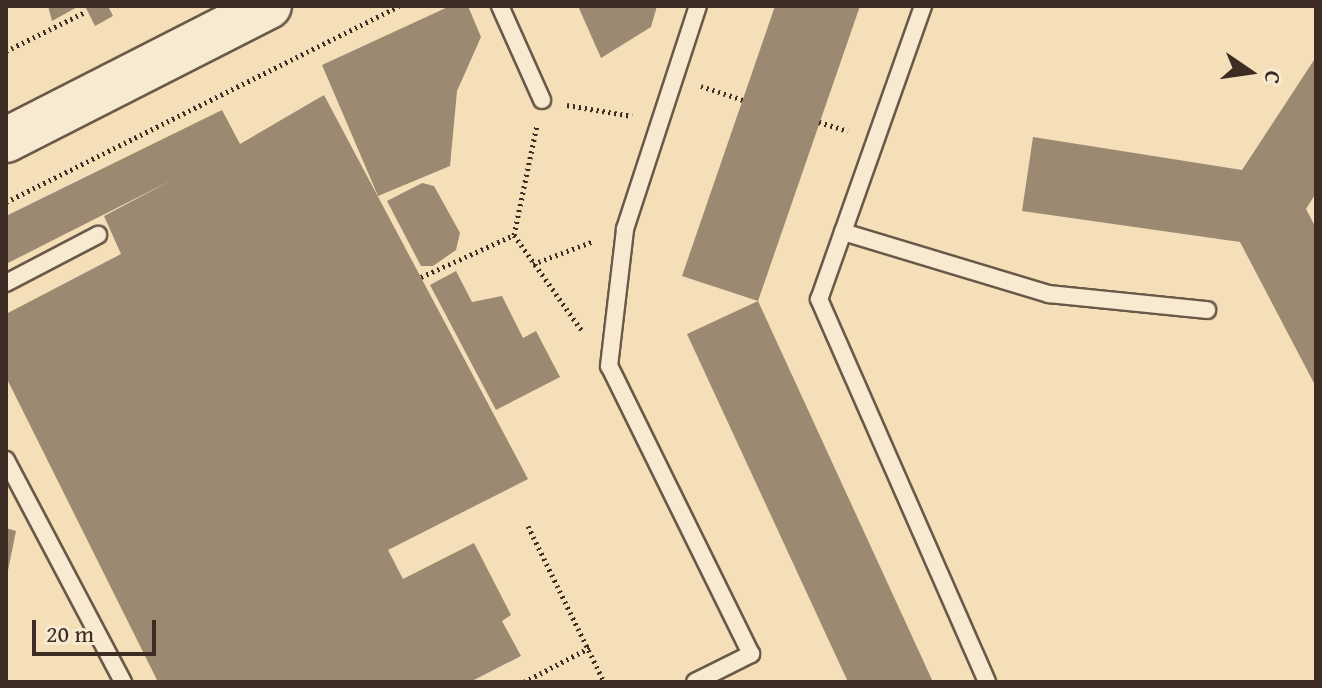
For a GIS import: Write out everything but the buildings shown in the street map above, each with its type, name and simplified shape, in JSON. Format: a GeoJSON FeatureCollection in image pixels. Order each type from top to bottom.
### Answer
{"type":"FeatureCollection","features":[{"type":"Feature","properties":{"kind":"street"},"geometry":{"type":"LineString","coordinates":[[6,140],[269,6]]}},
{"type":"Feature","properties":{"kind":"lane"},"geometry":{"type":"LineString","coordinates":[[500,6],[542,100]]}},
{"type":"Feature","properties":{"kind":"lane"},"geometry":{"type":"LineString","coordinates":[[695,682],[751,654],[609,366],[625,229],[678,78],[698,6]]}},
{"type":"Feature","properties":{"kind":"lane"},"geometry":{"type":"LineString","coordinates":[[923,6],[819,299],[987,682]]}},
{"type":"Feature","properties":{"kind":"lane"},"geometry":{"type":"LineString","coordinates":[[843,232],[1049,294],[1207,310]]}},
{"type":"Feature","properties":{"kind":"lane"},"geometry":{"type":"LineString","coordinates":[[6,283],[98,235]]}},
{"type":"Feature","properties":{"kind":"lane"},"geometry":{"type":"LineString","coordinates":[[6,460],[123,682]]}},
{"type":"Feature","properties":{"kind":"path"},"geometry":{"type":"LineString","coordinates":[[6,202],[399,6]]}},
{"type":"Feature","properties":{"kind":"path"},"geometry":{"type":"LineString","coordinates":[[6,51],[83,13]]}},
{"type":"Feature","properties":{"kind":"path"},"geometry":{"type":"LineString","coordinates":[[678,78],[743,100]]}},
{"type":"Feature","properties":{"kind":"path"},"geometry":{"type":"LineString","coordinates":[[609,366],[514,235],[542,100],[663,121]]}},
{"type":"Feature","properties":{"kind":"path"},"geometry":{"type":"LineString","coordinates":[[533,264],[625,229]]}},
{"type":"Feature","properties":{"kind":"path"},"geometry":{"type":"LineString","coordinates":[[421,277],[514,235]]}},
{"type":"Feature","properties":{"kind":"path"},"geometry":{"type":"LineString","coordinates":[[528,526],[591,647],[604,682]]}},
{"type":"Feature","properties":{"kind":"path"},"geometry":{"type":"LineString","coordinates":[[524,682],[591,647]]}}]}
